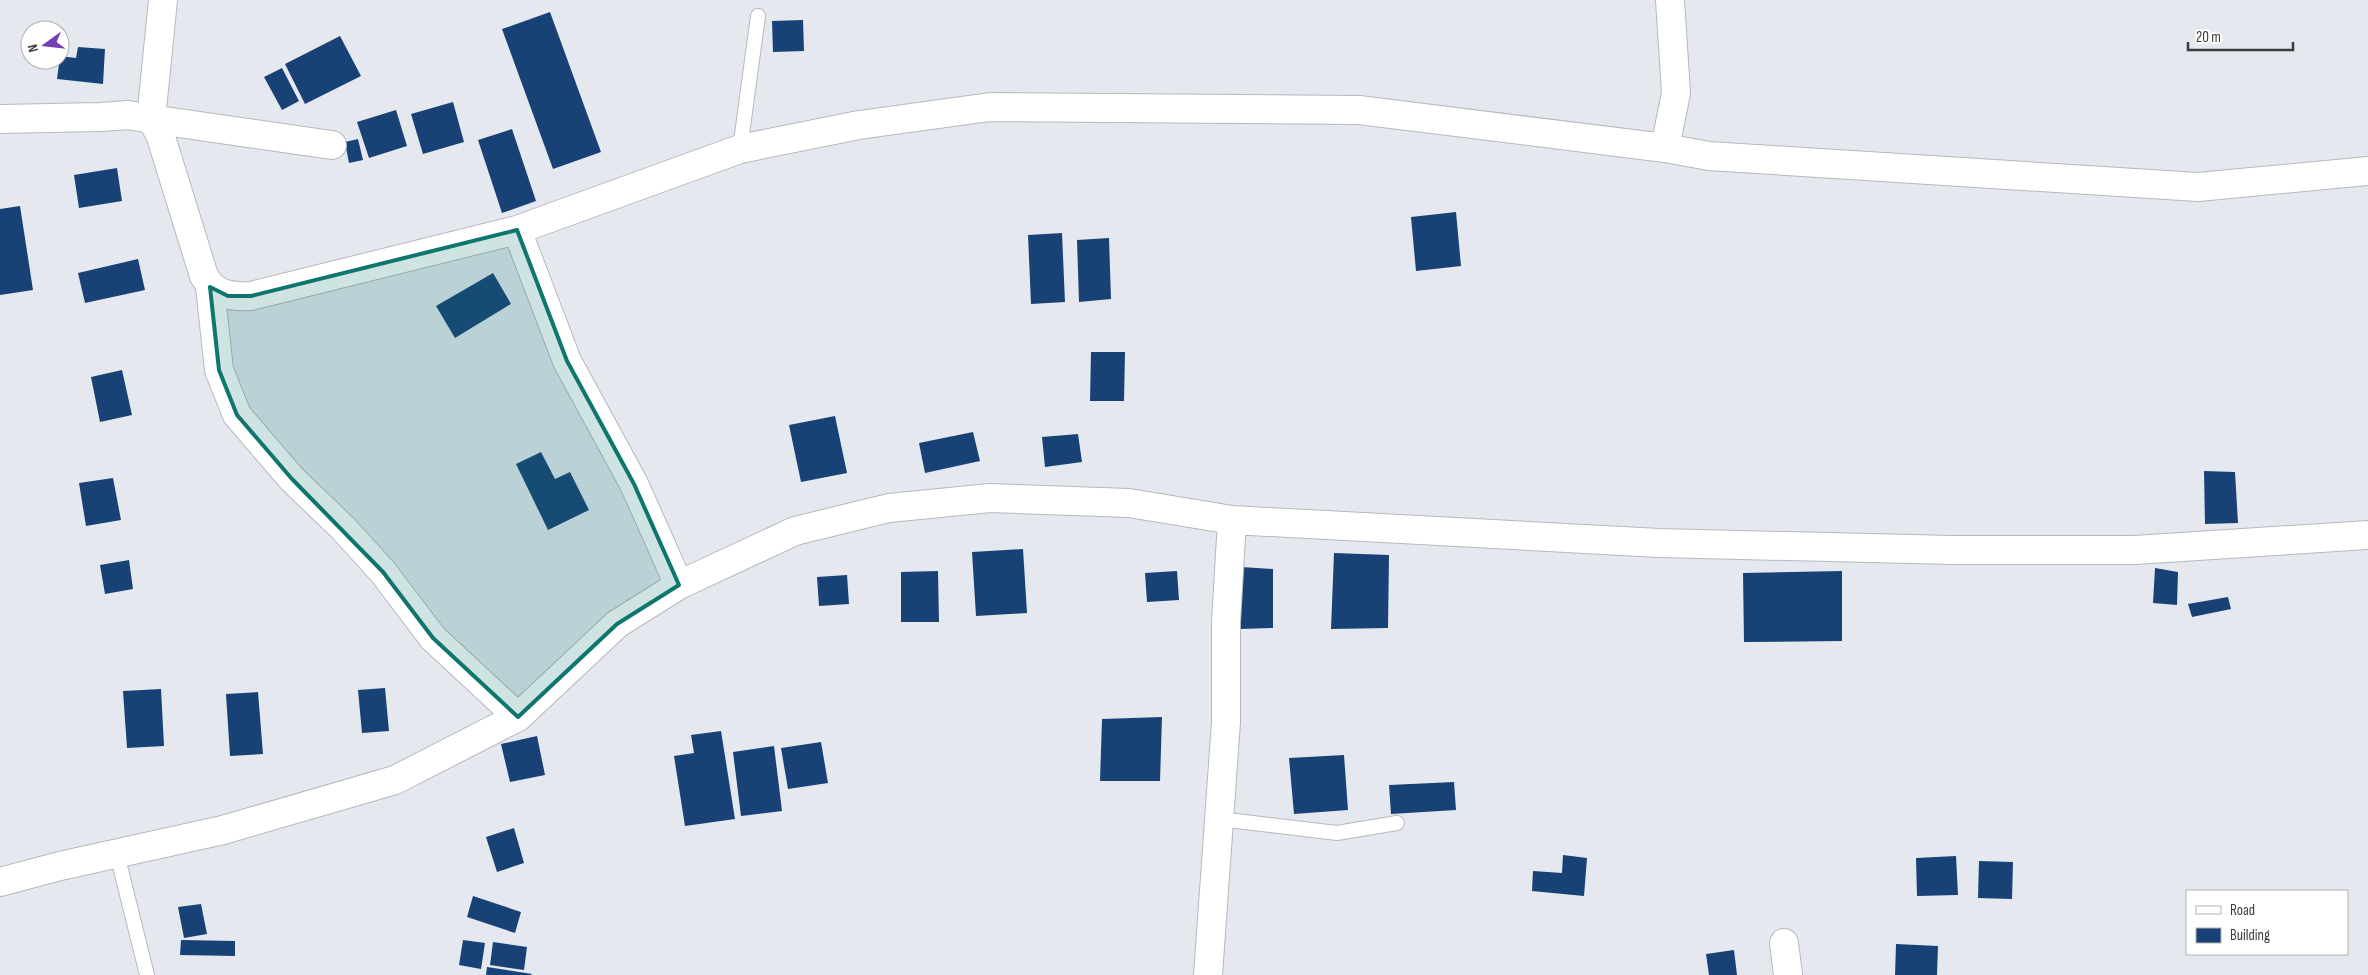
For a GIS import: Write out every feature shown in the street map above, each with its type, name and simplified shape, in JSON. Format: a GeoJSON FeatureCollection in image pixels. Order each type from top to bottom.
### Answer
{"type":"FeatureCollection","features":[{"type":"Feature","properties":{"kind":"street"},"geometry":{"type":"LineString","coordinates":[[163,0],[151,119],[160,134],[200,267],[210,287],[219,370],[237,415],[292,479],[343,528],[383,572],[433,638],[518,717]]}},
{"type":"Feature","properties":{"kind":"street"},"geometry":{"type":"LineString","coordinates":[[1665,148],[1676,93],[1670,0]]}},
{"type":"Feature","properties":{"kind":"street"},"geometry":{"type":"LineString","coordinates":[[210,287],[228,296],[250,296],[517,230],[740,149],[859,125],[990,107],[1359,110],[1665,148],[1709,156],[2198,187],[2368,171]]}},
{"type":"Feature","properties":{"kind":"street"},"geometry":{"type":"LineString","coordinates":[[0,119],[128,115],[332,145]]}},
{"type":"Feature","properties":{"kind":"street"},"geometry":{"type":"LineString","coordinates":[[517,230],[567,361],[634,484],[679,585]]}},
{"type":"Feature","properties":{"kind":"street"},"geometry":{"type":"LineString","coordinates":[[0,882],[224,830],[394,780],[518,717],[618,624],[679,585],[795,531],[889,508],[990,498],[1040,499],[1129,503],[1232,520],[1659,543],[1952,550],[2135,550],[2368,535]]}},
{"type":"Feature","properties":{"kind":"street"},"geometry":{"type":"LineString","coordinates":[[1208,975],[1226,722],[1226,622],[1232,520]]}},
{"type":"Feature","properties":{"kind":"street"},"geometry":{"type":"LineString","coordinates":[[1784,943],[1788,975]]}},
{"type":"Feature","properties":{"kind":"lane"},"geometry":{"type":"LineString","coordinates":[[740,149],[758,16]]}},
{"type":"Feature","properties":{"kind":"lane"},"geometry":{"type":"LineString","coordinates":[[1219,819],[1337,833],[1397,823]]}},
{"type":"Feature","properties":{"kind":"lane"},"geometry":{"type":"LineString","coordinates":[[117,854],[148,975]]}},
{"type":"Feature","properties":{"kind":"highlighted area"},"geometry":{"type":"Polygon","coordinates":[[[517,230],[567,361],[634,484],[679,585],[617,624],[518,717],[433,638],[383,572],[292,479],[237,415],[219,370],[210,287],[228,296],[251,296],[517,230]]]}},
{"type":"Feature","properties":{"kind":"building"},"geometry":{"type":"Polygon","coordinates":[[[550,12],[601,152],[553,169],[502,29],[550,12]]]}},
{"type":"Feature","properties":{"kind":"building"},"geometry":{"type":"Polygon","coordinates":[[[803,20],[804,51],[773,52],[772,21],[803,20]]]}},
{"type":"Feature","properties":{"kind":"building"},"geometry":{"type":"Polygon","coordinates":[[[340,36],[361,76],[305,104],[285,64],[340,36]]]}},
{"type":"Feature","properties":{"kind":"building"},"geometry":{"type":"Polygon","coordinates":[[[78,47],[105,49],[103,84],[57,79],[58,70],[70,70],[70,57],[76,58],[78,47]]]}},
{"type":"Feature","properties":{"kind":"building"},"geometry":{"type":"Polygon","coordinates":[[[282,68],[299,101],[282,110],[264,77],[282,68]]]}},
{"type":"Feature","properties":{"kind":"building"},"geometry":{"type":"Polygon","coordinates":[[[453,102],[464,142],[423,154],[411,114],[453,102]]]}},
{"type":"Feature","properties":{"kind":"building"},"geometry":{"type":"Polygon","coordinates":[[[396,110],[407,146],[369,158],[357,122],[396,110]]]}},
{"type":"Feature","properties":{"kind":"building"},"geometry":{"type":"Polygon","coordinates":[[[512,129],[536,201],[502,213],[478,140],[512,129]]]}},
{"type":"Feature","properties":{"kind":"building"},"geometry":{"type":"Polygon","coordinates":[[[358,139],[363,160],[349,163],[345,142],[358,139]]]}},
{"type":"Feature","properties":{"kind":"building"},"geometry":{"type":"Polygon","coordinates":[[[117,168],[122,201],[79,208],[74,175],[117,168]]]}},
{"type":"Feature","properties":{"kind":"building"},"geometry":{"type":"Polygon","coordinates":[[[20,206],[33,290],[0,295],[0,209],[20,206]]]}},
{"type":"Feature","properties":{"kind":"building"},"geometry":{"type":"Polygon","coordinates":[[[1456,212],[1461,266],[1416,271],[1411,217],[1456,212]]]}},
{"type":"Feature","properties":{"kind":"building"},"geometry":{"type":"Polygon","coordinates":[[[1062,233],[1065,302],[1031,304],[1028,235],[1062,233]]]}},
{"type":"Feature","properties":{"kind":"building"},"geometry":{"type":"Polygon","coordinates":[[[1109,238],[1111,299],[1079,302],[1077,240],[1109,238]]]}},
{"type":"Feature","properties":{"kind":"building"},"geometry":{"type":"Polygon","coordinates":[[[138,259],[145,290],[85,303],[78,273],[138,259]]]}},
{"type":"Feature","properties":{"kind":"building"},"geometry":{"type":"Polygon","coordinates":[[[493,273],[511,304],[455,338],[436,306],[493,273]]]}},
{"type":"Feature","properties":{"kind":"building"},"geometry":{"type":"Polygon","coordinates":[[[1091,352],[1125,352],[1124,401],[1090,401],[1091,352]]]}},
{"type":"Feature","properties":{"kind":"building"},"geometry":{"type":"Polygon","coordinates":[[[122,370],[132,415],[100,422],[91,377],[122,370]]]}},
{"type":"Feature","properties":{"kind":"building"},"geometry":{"type":"Polygon","coordinates":[[[835,416],[847,473],[801,482],[789,425],[835,416]]]}},
{"type":"Feature","properties":{"kind":"building"},"geometry":{"type":"Polygon","coordinates":[[[973,432],[980,461],[925,473],[919,443],[973,432]]]}},
{"type":"Feature","properties":{"kind":"building"},"geometry":{"type":"Polygon","coordinates":[[[1078,434],[1082,462],[1045,467],[1042,437],[1078,434]]]}},
{"type":"Feature","properties":{"kind":"building"},"geometry":{"type":"Polygon","coordinates":[[[541,452],[555,479],[570,472],[589,510],[548,530],[516,464],[541,452]]]}},
{"type":"Feature","properties":{"kind":"building"},"geometry":{"type":"Polygon","coordinates":[[[2204,471],[2235,472],[2238,523],[2205,524],[2204,471]]]}},
{"type":"Feature","properties":{"kind":"building"},"geometry":{"type":"Polygon","coordinates":[[[113,478],[121,520],[86,526],[79,483],[113,478]]]}},
{"type":"Feature","properties":{"kind":"building"},"geometry":{"type":"Polygon","coordinates":[[[1023,549],[1027,613],[976,616],[972,552],[1023,549]]]}},
{"type":"Feature","properties":{"kind":"building"},"geometry":{"type":"Polygon","coordinates":[[[1334,553],[1389,555],[1388,628],[1331,629],[1334,553]]]}},
{"type":"Feature","properties":{"kind":"building"},"geometry":{"type":"Polygon","coordinates":[[[129,560],[133,589],[105,594],[100,565],[129,560]]]}},
{"type":"Feature","properties":{"kind":"building"},"geometry":{"type":"Polygon","coordinates":[[[1241,567],[1273,569],[1273,628],[1240,629],[1241,567]]]}},
{"type":"Feature","properties":{"kind":"building"},"geometry":{"type":"Polygon","coordinates":[[[2155,568],[2178,572],[2177,605],[2153,603],[2155,568]]]}},
{"type":"Feature","properties":{"kind":"building"},"geometry":{"type":"Polygon","coordinates":[[[938,571],[939,622],[901,622],[901,572],[938,571]]]}},
{"type":"Feature","properties":{"kind":"building"},"geometry":{"type":"Polygon","coordinates":[[[1177,571],[1179,600],[1147,602],[1145,573],[1177,571]]]}},
{"type":"Feature","properties":{"kind":"building"},"geometry":{"type":"Polygon","coordinates":[[[1842,571],[1842,641],[1744,642],[1743,573],[1842,571]]]}},
{"type":"Feature","properties":{"kind":"building"},"geometry":{"type":"Polygon","coordinates":[[[847,575],[849,604],[819,606],[817,577],[847,575]]]}},
{"type":"Feature","properties":{"kind":"building"},"geometry":{"type":"Polygon","coordinates":[[[2228,597],[2231,609],[2192,617],[2188,604],[2228,597]]]}},
{"type":"Feature","properties":{"kind":"building"},"geometry":{"type":"Polygon","coordinates":[[[385,688],[389,731],[362,733],[358,690],[385,688]]]}},
{"type":"Feature","properties":{"kind":"building"},"geometry":{"type":"Polygon","coordinates":[[[161,689],[164,746],[127,748],[123,691],[161,689]]]}},
{"type":"Feature","properties":{"kind":"building"},"geometry":{"type":"Polygon","coordinates":[[[258,692],[263,754],[230,756],[226,694],[258,692]]]}},
{"type":"Feature","properties":{"kind":"building"},"geometry":{"type":"Polygon","coordinates":[[[1162,717],[1160,781],[1100,781],[1102,719],[1162,717]]]}},
{"type":"Feature","properties":{"kind":"building"},"geometry":{"type":"Polygon","coordinates":[[[721,731],[735,819],[685,826],[674,756],[694,753],[691,735],[721,731]]]}},
{"type":"Feature","properties":{"kind":"building"},"geometry":{"type":"Polygon","coordinates":[[[537,736],[545,775],[510,782],[501,744],[537,736]]]}},
{"type":"Feature","properties":{"kind":"building"},"geometry":{"type":"Polygon","coordinates":[[[821,742],[828,783],[788,789],[781,748],[821,742]]]}},
{"type":"Feature","properties":{"kind":"building"},"geometry":{"type":"Polygon","coordinates":[[[774,746],[782,811],[741,816],[733,752],[774,746]]]}},
{"type":"Feature","properties":{"kind":"building"},"geometry":{"type":"Polygon","coordinates":[[[1344,755],[1348,810],[1294,814],[1289,758],[1344,755]]]}},
{"type":"Feature","properties":{"kind":"building"},"geometry":{"type":"Polygon","coordinates":[[[1454,782],[1456,810],[1391,814],[1389,785],[1454,782]]]}},
{"type":"Feature","properties":{"kind":"building"},"geometry":{"type":"Polygon","coordinates":[[[514,828],[524,863],[497,872],[486,837],[514,828]]]}},
{"type":"Feature","properties":{"kind":"building"},"geometry":{"type":"Polygon","coordinates":[[[1563,855],[1587,858],[1584,896],[1532,891],[1533,871],[1562,873],[1563,855]]]}},
{"type":"Feature","properties":{"kind":"building"},"geometry":{"type":"Polygon","coordinates":[[[1956,856],[1958,895],[1917,896],[1916,858],[1956,856]]]}},
{"type":"Feature","properties":{"kind":"building"},"geometry":{"type":"Polygon","coordinates":[[[1979,861],[2013,862],[2012,899],[1978,898],[1979,861]]]}},
{"type":"Feature","properties":{"kind":"building"},"geometry":{"type":"Polygon","coordinates":[[[473,896],[521,912],[515,933],[467,917],[473,896]]]}},
{"type":"Feature","properties":{"kind":"building"},"geometry":{"type":"Polygon","coordinates":[[[201,904],[207,934],[184,938],[178,907],[201,904]]]}},
{"type":"Feature","properties":{"kind":"building"},"geometry":{"type":"Polygon","coordinates":[[[181,940],[235,941],[235,956],[180,955],[181,940]]]}},
{"type":"Feature","properties":{"kind":"building"},"geometry":{"type":"Polygon","coordinates":[[[463,940],[485,943],[481,969],[459,965],[463,940]]]}},
{"type":"Feature","properties":{"kind":"building"},"geometry":{"type":"Polygon","coordinates":[[[493,942],[527,947],[524,970],[490,965],[493,942]]]}},
{"type":"Feature","properties":{"kind":"building"},"geometry":{"type":"Polygon","coordinates":[[[1896,944],[1938,946],[1937,975],[1895,975],[1896,944]]]}},
{"type":"Feature","properties":{"kind":"building"},"geometry":{"type":"Polygon","coordinates":[[[1734,950],[1737,975],[1709,975],[1706,954],[1734,950]]]}},
{"type":"Feature","properties":{"kind":"building"},"geometry":{"type":"Polygon","coordinates":[[[487,967],[532,974],[486,975],[487,967]]]}}]}
